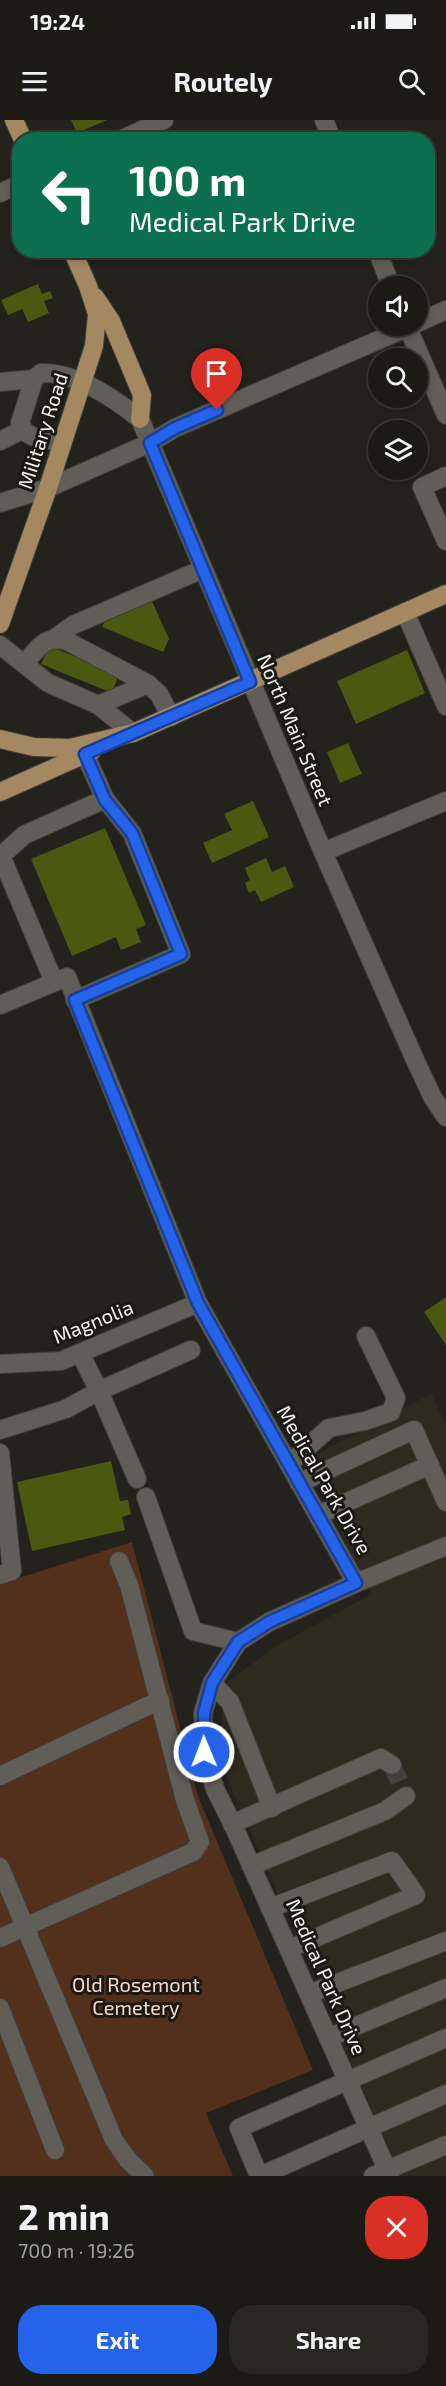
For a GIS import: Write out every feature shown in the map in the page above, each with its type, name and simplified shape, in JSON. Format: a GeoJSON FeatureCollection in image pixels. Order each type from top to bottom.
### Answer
{"type":"FeatureCollection","features":[{"type":"Feature","properties":{"kind":"main road","name":"Military Road"},"geometry":{"type":"LineString","coordinates":[[0,624],[48,488],[94,346],[97,314],[76,258]]}},
{"type":"Feature","properties":{"kind":"main road"},"geometry":{"type":"LineString","coordinates":[[88,286],[111,321],[142,395],[140,419]]}},
{"type":"Feature","properties":{"kind":"main road"},"geometry":{"type":"LineString","coordinates":[[0,792],[446,594]]}},
{"type":"Feature","properties":{"kind":"main road"},"geometry":{"type":"LineString","coordinates":[[0,739],[34,747],[70,748],[133,734]]}},
{"type":"Feature","properties":{"kind":"street"},"geometry":{"type":"LineString","coordinates":[[138,132],[164,120]]}},
{"type":"Feature","properties":{"kind":"street"},"geometry":{"type":"LineString","coordinates":[[380,258],[387,276]]}},
{"type":"Feature","properties":{"kind":"street"},"geometry":{"type":"LineString","coordinates":[[428,318],[446,310]]}},
{"type":"Feature","properties":{"kind":"street"},"geometry":{"type":"LineString","coordinates":[[0,503],[48,488],[150,443],[175,428],[386,336]]}},
{"type":"Feature","properties":{"kind":"street"},"geometry":{"type":"LineString","coordinates":[[415,336],[446,415]]}},
{"type":"Feature","properties":{"kind":"street","name":"North Main Street"},"geometry":{"type":"LineString","coordinates":[[0,382],[34,380],[41,373],[50,372],[82,383],[119,402],[140,419],[323,852],[416,1062],[433,1098],[446,1117]]}},
{"type":"Feature","properties":{"kind":"street"},"geometry":{"type":"LineString","coordinates":[[34,380],[20,423],[22,430],[28,436],[62,442]]}},
{"type":"Feature","properties":{"kind":"street"},"geometry":{"type":"LineString","coordinates":[[0,441],[22,430]]}},
{"type":"Feature","properties":{"kind":"street"},"geometry":{"type":"LineString","coordinates":[[446,476],[422,487],[446,541]]}},
{"type":"Feature","properties":{"kind":"street"},"geometry":{"type":"LineString","coordinates":[[24,664],[45,641],[55,638],[73,626],[203,569]]}},
{"type":"Feature","properties":{"kind":"street"},"geometry":{"type":"LineString","coordinates":[[405,612],[446,706]]}},
{"type":"Feature","properties":{"kind":"street"},"geometry":{"type":"LineString","coordinates":[[55,638],[67,641],[148,684],[159,694],[171,717]]}},
{"type":"Feature","properties":{"kind":"street"},"geometry":{"type":"LineString","coordinates":[[0,645],[48,683],[98,705],[133,734]]}},
{"type":"Feature","properties":{"kind":"street"},"geometry":{"type":"LineString","coordinates":[[98,705],[148,684]]}},
{"type":"Feature","properties":{"kind":"street"},"geometry":{"type":"LineString","coordinates":[[75,1000],[181,954],[132,833],[105,800],[85,754]]}},
{"type":"Feature","properties":{"kind":"street"},"geometry":{"type":"LineString","coordinates":[[0,1005],[54,982],[1,857],[24,835],[105,800]]}},
{"type":"Feature","properties":{"kind":"street"},"geometry":{"type":"LineString","coordinates":[[323,852],[446,801]]}},
{"type":"Feature","properties":{"kind":"street","name":"Medical Park Drive"},"geometry":{"type":"LineString","coordinates":[[54,982],[67,977],[198,1303],[356,1583],[269,1622],[238,1642],[212,1683],[204,1713],[204,1752],[215,1789],[370,2128],[383,2174]]}},
{"type":"Feature","properties":{"kind":"street","name":"Magnolia"},"geometry":{"type":"LineString","coordinates":[[0,1364],[61,1361],[198,1303]]}},
{"type":"Feature","properties":{"kind":"street"},"geometry":{"type":"LineString","coordinates":[[289,1464],[329,1428],[365,1421],[391,1412],[396,1398],[366,1336]]}},
{"type":"Feature","properties":{"kind":"street"},"geometry":{"type":"LineString","coordinates":[[0,1430],[66,1409],[99,1391],[191,1350]]}},
{"type":"Feature","properties":{"kind":"street"},"geometry":{"type":"LineString","coordinates":[[80,1353],[137,1479]]}},
{"type":"Feature","properties":{"kind":"street"},"geometry":{"type":"LineString","coordinates":[[299,1483],[414,1430],[446,1502]]}},
{"type":"Feature","properties":{"kind":"street"},"geometry":{"type":"LineString","coordinates":[[0,1453],[12,1571],[0,1575]]}},
{"type":"Feature","properties":{"kind":"street"},"geometry":{"type":"LineString","coordinates":[[318,1515],[430,1465]]}},
{"type":"Feature","properties":{"kind":"street"},"geometry":{"type":"LineString","coordinates":[[146,1497],[193,1631],[238,1642]]}},
{"type":"Feature","properties":{"kind":"street"},"geometry":{"type":"LineString","coordinates":[[356,1583],[446,1546]]}},
{"type":"Feature","properties":{"kind":"street"},"geometry":{"type":"LineString","coordinates":[[0,1938],[193,1852],[200,1842],[185,1800],[129,1585],[119,1561]]}},
{"type":"Feature","properties":{"kind":"street"},"geometry":{"type":"LineString","coordinates":[[212,1683],[230,1702],[272,1808]]}},
{"type":"Feature","properties":{"kind":"street"},"geometry":{"type":"LineString","coordinates":[[0,1776],[160,1700]]}},
{"type":"Feature","properties":{"kind":"street"},"geometry":{"type":"LineString","coordinates":[[232,1824],[381,1758],[392,1765]]}},
{"type":"Feature","properties":{"kind":"street"},"geometry":{"type":"LineString","coordinates":[[251,1866],[385,1810],[406,1796]]}},
{"type":"Feature","properties":{"kind":"street"},"geometry":{"type":"LineString","coordinates":[[270,1908],[392,1861],[416,1895],[289,1949]]}},
{"type":"Feature","properties":{"kind":"street"},"geometry":{"type":"LineString","coordinates":[[0,1867],[114,2140],[145,2176]]}},
{"type":"Feature","properties":{"kind":"street"},"geometry":{"type":"LineString","coordinates":[[309,1994],[446,1941]]}},
{"type":"Feature","properties":{"kind":"street"},"geometry":{"type":"LineString","coordinates":[[328,2038],[446,1988]]}},
{"type":"Feature","properties":{"kind":"street"},"geometry":{"type":"LineString","coordinates":[[0,2008],[55,2150]]}},
{"type":"Feature","properties":{"kind":"street"},"geometry":{"type":"LineString","coordinates":[[446,2038],[239,2128],[259,2176],[446,2094]]}},
{"type":"Feature","properties":{"kind":"street"},"geometry":{"type":"LineString","coordinates":[[383,2174],[446,2145]]}},
{"type":"Feature","properties":{"kind":"shaded area"},"geometry":{"type":"Polygon","coordinates":[[[431,1394],[446,1424],[446,2176],[401,2176],[216,1753],[228,1682],[274,1647],[372,1594],[304,1461],[431,1394]]]}},
{"type":"Feature","properties":{"kind":"green space","name":"Old Rosemont Cemetery"},"geometry":{"type":"Polygon","coordinates":[[[132,1542],[198,1796],[313,2070],[206,2113],[233,2176],[0,2176],[0,1584],[132,1542]]]}},
{"type":"Feature","properties":{"kind":"building"},"geometry":{"type":"Polygon","coordinates":[[[71,120],[107,120],[79,132],[77,132],[71,120]]]}},
{"type":"Feature","properties":{"kind":"building"},"geometry":{"type":"Polygon","coordinates":[[[38,284],[42,294],[50,291],[53,298],[44,301],[49,313],[28,322],[22,309],[8,315],[1,300],[38,284]]]}},
{"type":"Feature","properties":{"kind":"building"},"geometry":{"type":"Polygon","coordinates":[[[151,599],[169,639],[163,652],[102,627],[107,618],[151,599]]]}},
{"type":"Feature","properties":{"kind":"building"},"geometry":{"type":"Polygon","coordinates":[[[49,646],[119,674],[112,693],[41,664],[49,646]]]}},
{"type":"Feature","properties":{"kind":"building"},"geometry":{"type":"Polygon","coordinates":[[[407,650],[425,693],[356,724],[337,681],[407,650]]]}},
{"type":"Feature","properties":{"kind":"building"},"geometry":{"type":"Polygon","coordinates":[[[348,743],[362,774],[340,783],[327,752],[348,743]]]}},
{"type":"Feature","properties":{"kind":"building"},"geometry":{"type":"Polygon","coordinates":[[[253,801],[269,837],[212,863],[203,843],[232,830],[224,814],[253,801]]]}},
{"type":"Feature","properties":{"kind":"building"},"geometry":{"type":"Polygon","coordinates":[[[105,828],[146,925],[136,929],[141,942],[121,950],[116,937],[72,956],[31,859],[105,828]]]}},
{"type":"Feature","properties":{"kind":"building"},"geometry":{"type":"Polygon","coordinates":[[[266,858],[272,872],[285,866],[294,887],[261,902],[255,890],[249,893],[245,883],[250,880],[245,868],[266,858]]]}},
{"type":"Feature","properties":{"kind":"building"},"geometry":{"type":"Polygon","coordinates":[[[446,1297],[446,1345],[424,1312],[446,1297]]]}},
{"type":"Feature","properties":{"kind":"building"},"geometry":{"type":"Polygon","coordinates":[[[111,1461],[120,1501],[128,1500],[131,1514],[122,1517],[125,1530],[32,1551],[17,1482],[111,1461]]]}},
{"type":"Feature","properties":{"kind":"tunnel"},"geometry":{"type":"LineString","coordinates":[[392,1765],[406,1796]]}},
{"type":"Feature","properties":{"kind":"route"},"geometry":{"type":"LineString","coordinates":[[204,1752],[204,1713],[212,1683],[238,1642],[269,1622],[356,1583],[198,1303],[75,1000],[181,954],[132,833],[105,800],[85,754],[250,682],[150,443],[175,428],[217,410]]}}]}
